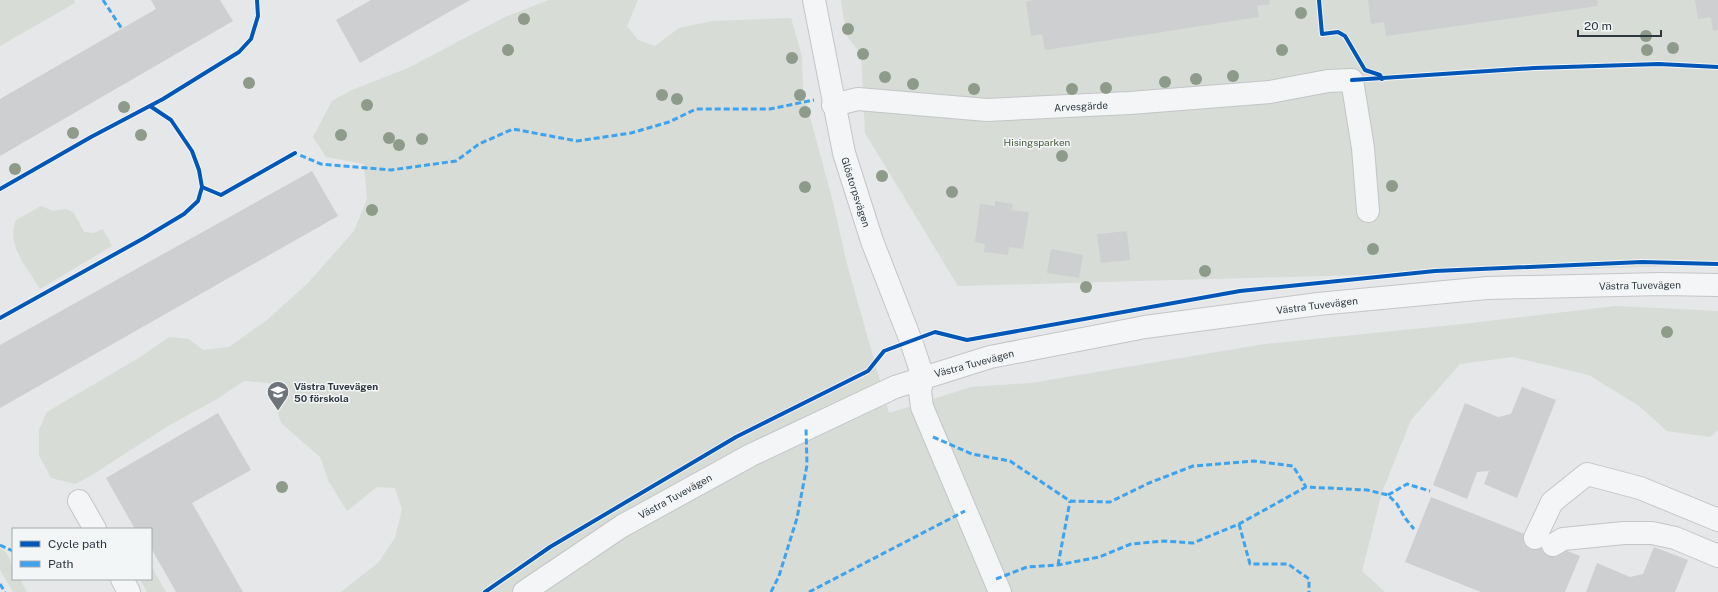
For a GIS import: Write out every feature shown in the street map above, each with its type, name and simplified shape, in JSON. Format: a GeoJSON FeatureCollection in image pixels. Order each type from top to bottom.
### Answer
{"type":"FeatureCollection","features":[{"type":"Feature","properties":{"kind":"street","name":"Glöstorpsvägen"},"geometry":{"type":"LineString","coordinates":[[814,0],[833,105],[854,190],[911,341],[923,377]]}},
{"type":"Feature","properties":{"kind":"street","name":"Arvesgärde"},"geometry":{"type":"LineString","coordinates":[[833,105],[858,99],[987,110],[1122,104],[1270,92],[1328,81],[1352,80],[1363,148],[1368,211]]}},
{"type":"Feature","properties":{"kind":"street","name":"Västra Tuvevägen"},"geometry":{"type":"LineString","coordinates":[[524,592],[622,526],[751,455],[895,386],[990,357],[1145,327],[1318,304],[1487,288],[1661,284],[1718,285]]}},
{"type":"Feature","properties":{"kind":"street","name":"Västra Tuvevägen"},"geometry":{"type":"LineString","coordinates":[[923,377],[920,391],[922,407],[1000,592]]}},
{"type":"Feature","properties":{"kind":"street"},"geometry":{"type":"LineString","coordinates":[[1718,520],[1640,488],[1587,474],[1552,502],[1544,542],[1624,533],[1652,533],[1675,538],[1718,556]]}},
{"type":"Feature","properties":{"kind":"street"},"geometry":{"type":"LineString","coordinates":[[79,501],[93,528]]}},
{"type":"Feature","properties":{"kind":"street"},"geometry":{"type":"LineString","coordinates":[[123,580],[129,592]]}},
{"type":"Feature","properties":{"kind":"green space"},"geometry":{"type":"Polygon","coordinates":[[[0,0],[74,0],[75,3],[0,46],[0,0]]]}},
{"type":"Feature","properties":{"kind":"green space"},"geometry":{"type":"Polygon","coordinates":[[[549,0],[638,0],[627,26],[638,40],[655,46],[679,28],[712,21],[791,18],[802,56],[803,91],[833,202],[847,264],[889,413],[971,387],[1031,383],[1265,344],[1463,324],[1616,306],[1718,311],[1718,430],[1710,437],[1667,431],[1639,406],[1589,375],[1512,357],[1460,364],[1411,420],[1382,492],[1362,571],[1385,592],[341,592],[378,563],[395,538],[402,509],[395,488],[377,487],[347,511],[329,482],[320,457],[281,423],[269,383],[244,381],[217,399],[168,426],[92,475],[75,484],[51,478],[39,455],[39,430],[47,412],[142,356],[169,337],[189,339],[203,350],[229,347],[267,320],[308,283],[354,231],[367,199],[364,164],[326,157],[313,137],[332,101],[352,90],[408,68],[505,17],[549,0]]]}},
{"type":"Feature","properties":{"kind":"green space","name":"Hisingsparken"},"geometry":{"type":"Polygon","coordinates":[[[841,0],[1718,0],[1718,265],[958,286],[865,133],[861,54],[846,35],[841,0]]]}},
{"type":"Feature","properties":{"kind":"green space"},"geometry":{"type":"Polygon","coordinates":[[[41,206],[53,211],[66,209],[74,213],[84,232],[94,233],[103,229],[112,246],[40,289],[19,256],[13,238],[13,229],[16,220],[41,206]]]}},
{"type":"Feature","properties":{"kind":"green space"},"geometry":{"type":"Polygon","coordinates":[[[0,548],[4,550],[9,557],[12,566],[12,580],[21,580],[27,592],[13,592],[0,570],[0,548]]]}},
{"type":"Feature","properties":{"kind":"green space"},"geometry":{"type":"Polygon","coordinates":[[[152,568],[166,592],[147,592],[141,580],[152,580],[152,568]]]}},
{"type":"Feature","properties":{"kind":"building"},"geometry":{"type":"Polygon","coordinates":[[[151,0],[220,0],[233,21],[0,156],[0,99],[156,9],[151,0]]]}},
{"type":"Feature","properties":{"kind":"building"},"geometry":{"type":"Polygon","coordinates":[[[371,0],[470,0],[360,63],[336,20],[371,0]]]}},
{"type":"Feature","properties":{"kind":"building"},"geometry":{"type":"Polygon","coordinates":[[[1035,0],[1269,0],[1270,4],[1257,6],[1259,17],[1045,50],[1042,34],[1031,36],[1026,2],[1035,0]]]}},
{"type":"Feature","properties":{"kind":"building"},"geometry":{"type":"Polygon","coordinates":[[[1368,0],[1597,0],[1598,6],[1386,36],[1384,22],[1371,24],[1368,0]]]}},
{"type":"Feature","properties":{"kind":"building"},"geometry":{"type":"Polygon","coordinates":[[[1695,0],[1718,0],[1718,30],[1713,31],[1711,17],[1698,19],[1695,0]]]}},
{"type":"Feature","properties":{"kind":"building"},"geometry":{"type":"Polygon","coordinates":[[[312,171],[338,216],[0,408],[0,345],[312,171]]]}},
{"type":"Feature","properties":{"kind":"building"},"geometry":{"type":"Polygon","coordinates":[[[995,201],[1013,204],[1012,210],[1029,212],[1023,249],[1009,247],[1008,255],[984,252],[985,244],[975,242],[980,204],[995,206],[995,201]]]}},
{"type":"Feature","properties":{"kind":"building"},"geometry":{"type":"Polygon","coordinates":[[[1127,231],[1130,260],[1101,263],[1097,234],[1127,231]]]}},
{"type":"Feature","properties":{"kind":"building"},"geometry":{"type":"Polygon","coordinates":[[[1051,249],[1083,255],[1079,278],[1047,273],[1051,249]]]}},
{"type":"Feature","properties":{"kind":"building"},"geometry":{"type":"Polygon","coordinates":[[[1522,387],[1556,400],[1517,498],[1484,484],[1489,471],[1477,472],[1467,499],[1433,485],[1465,403],[1498,417],[1511,414],[1522,387]]]}},
{"type":"Feature","properties":{"kind":"building"},"geometry":{"type":"Polygon","coordinates":[[[218,413],[251,470],[192,503],[243,592],[176,592],[152,550],[152,528],[134,528],[106,478],[218,413]]]}},
{"type":"Feature","properties":{"kind":"building"},"geometry":{"type":"Polygon","coordinates":[[[1431,497],[1580,556],[1565,592],[1481,592],[1405,562],[1431,497]]]}},
{"type":"Feature","properties":{"kind":"building"},"geometry":{"type":"Polygon","coordinates":[[[1654,547],[1688,560],[1675,592],[1586,592],[1597,563],[1630,577],[1643,574],[1654,547]]]}},
{"type":"Feature","properties":{"kind":"marked path"},"geometry":{"type":"LineString","coordinates":[[103,0],[122,29]]}},
{"type":"Feature","properties":{"kind":"marked path"},"geometry":{"type":"LineString","coordinates":[[292,154],[295,153],[321,164],[391,170],[456,161],[479,144],[513,129],[577,141],[631,133],[669,122],[696,109],[770,109],[814,100]]}},
{"type":"Feature","properties":{"kind":"marked path"},"geometry":{"type":"LineString","coordinates":[[771,592],[779,576],[797,518],[807,465],[806,428]]}},
{"type":"Feature","properties":{"kind":"marked path"},"geometry":{"type":"LineString","coordinates":[[933,437],[972,454],[1010,461],[1070,501],[1110,502],[1149,483],[1193,466],[1254,461],[1293,466],[1306,487]]}},
{"type":"Feature","properties":{"kind":"marked path"},"geometry":{"type":"LineString","coordinates":[[1388,495],[1407,484],[1430,491]]}},
{"type":"Feature","properties":{"kind":"marked path"},"geometry":{"type":"LineString","coordinates":[[996,579],[1027,567],[1058,565],[1099,557],[1131,544],[1164,541],[1193,543],[1239,524],[1306,487],[1367,490],[1388,495],[1397,504],[1405,518],[1414,529]]}},
{"type":"Feature","properties":{"kind":"marked path"},"geometry":{"type":"LineString","coordinates":[[1058,565],[1070,501]]}},
{"type":"Feature","properties":{"kind":"marked path"},"geometry":{"type":"LineString","coordinates":[[809,592],[965,511]]}},
{"type":"Feature","properties":{"kind":"marked path"},"geometry":{"type":"LineString","coordinates":[[1239,524],[1250,564],[1288,564],[1309,579],[1309,592]]}},
{"type":"Feature","properties":{"kind":"marked path"},"geometry":{"type":"LineString","coordinates":[[0,545],[12,551]]}},
{"type":"Feature","properties":{"kind":"marked path"},"geometry":{"type":"LineString","coordinates":[[0,584],[5,592]]}},
{"type":"Feature","properties":{"kind":"cycle path"},"geometry":{"type":"LineString","coordinates":[[0,189],[91,137],[163,99],[239,52],[251,39],[258,16],[257,0]]}},
{"type":"Feature","properties":{"kind":"cycle path"},"geometry":{"type":"LineString","coordinates":[[1319,0],[1322,34],[1338,32],[1345,36],[1365,70],[1380,75],[1382,79]]}},
{"type":"Feature","properties":{"kind":"cycle path"},"geometry":{"type":"LineString","coordinates":[[1352,80],[1534,68],[1659,64],[1718,67]]}},
{"type":"Feature","properties":{"kind":"cycle path"},"geometry":{"type":"LineString","coordinates":[[150,106],[171,120],[192,151],[199,170],[202,187]]}},
{"type":"Feature","properties":{"kind":"cycle path"},"geometry":{"type":"LineString","coordinates":[[0,318],[144,238],[184,214],[198,201],[202,187],[221,195],[295,153]]}},
{"type":"Feature","properties":{"kind":"cycle path"},"geometry":{"type":"LineString","coordinates":[[485,592],[550,547],[736,437],[868,371],[884,351],[935,332],[967,340],[1240,291],[1435,271],[1642,262],[1718,264]]}},
{"type":"Feature","properties":{"kind":"place","name":"Västra Tuvevägen 50 förskola"},"geometry":{"type":"Point","coordinates":[278,412]}}]}
